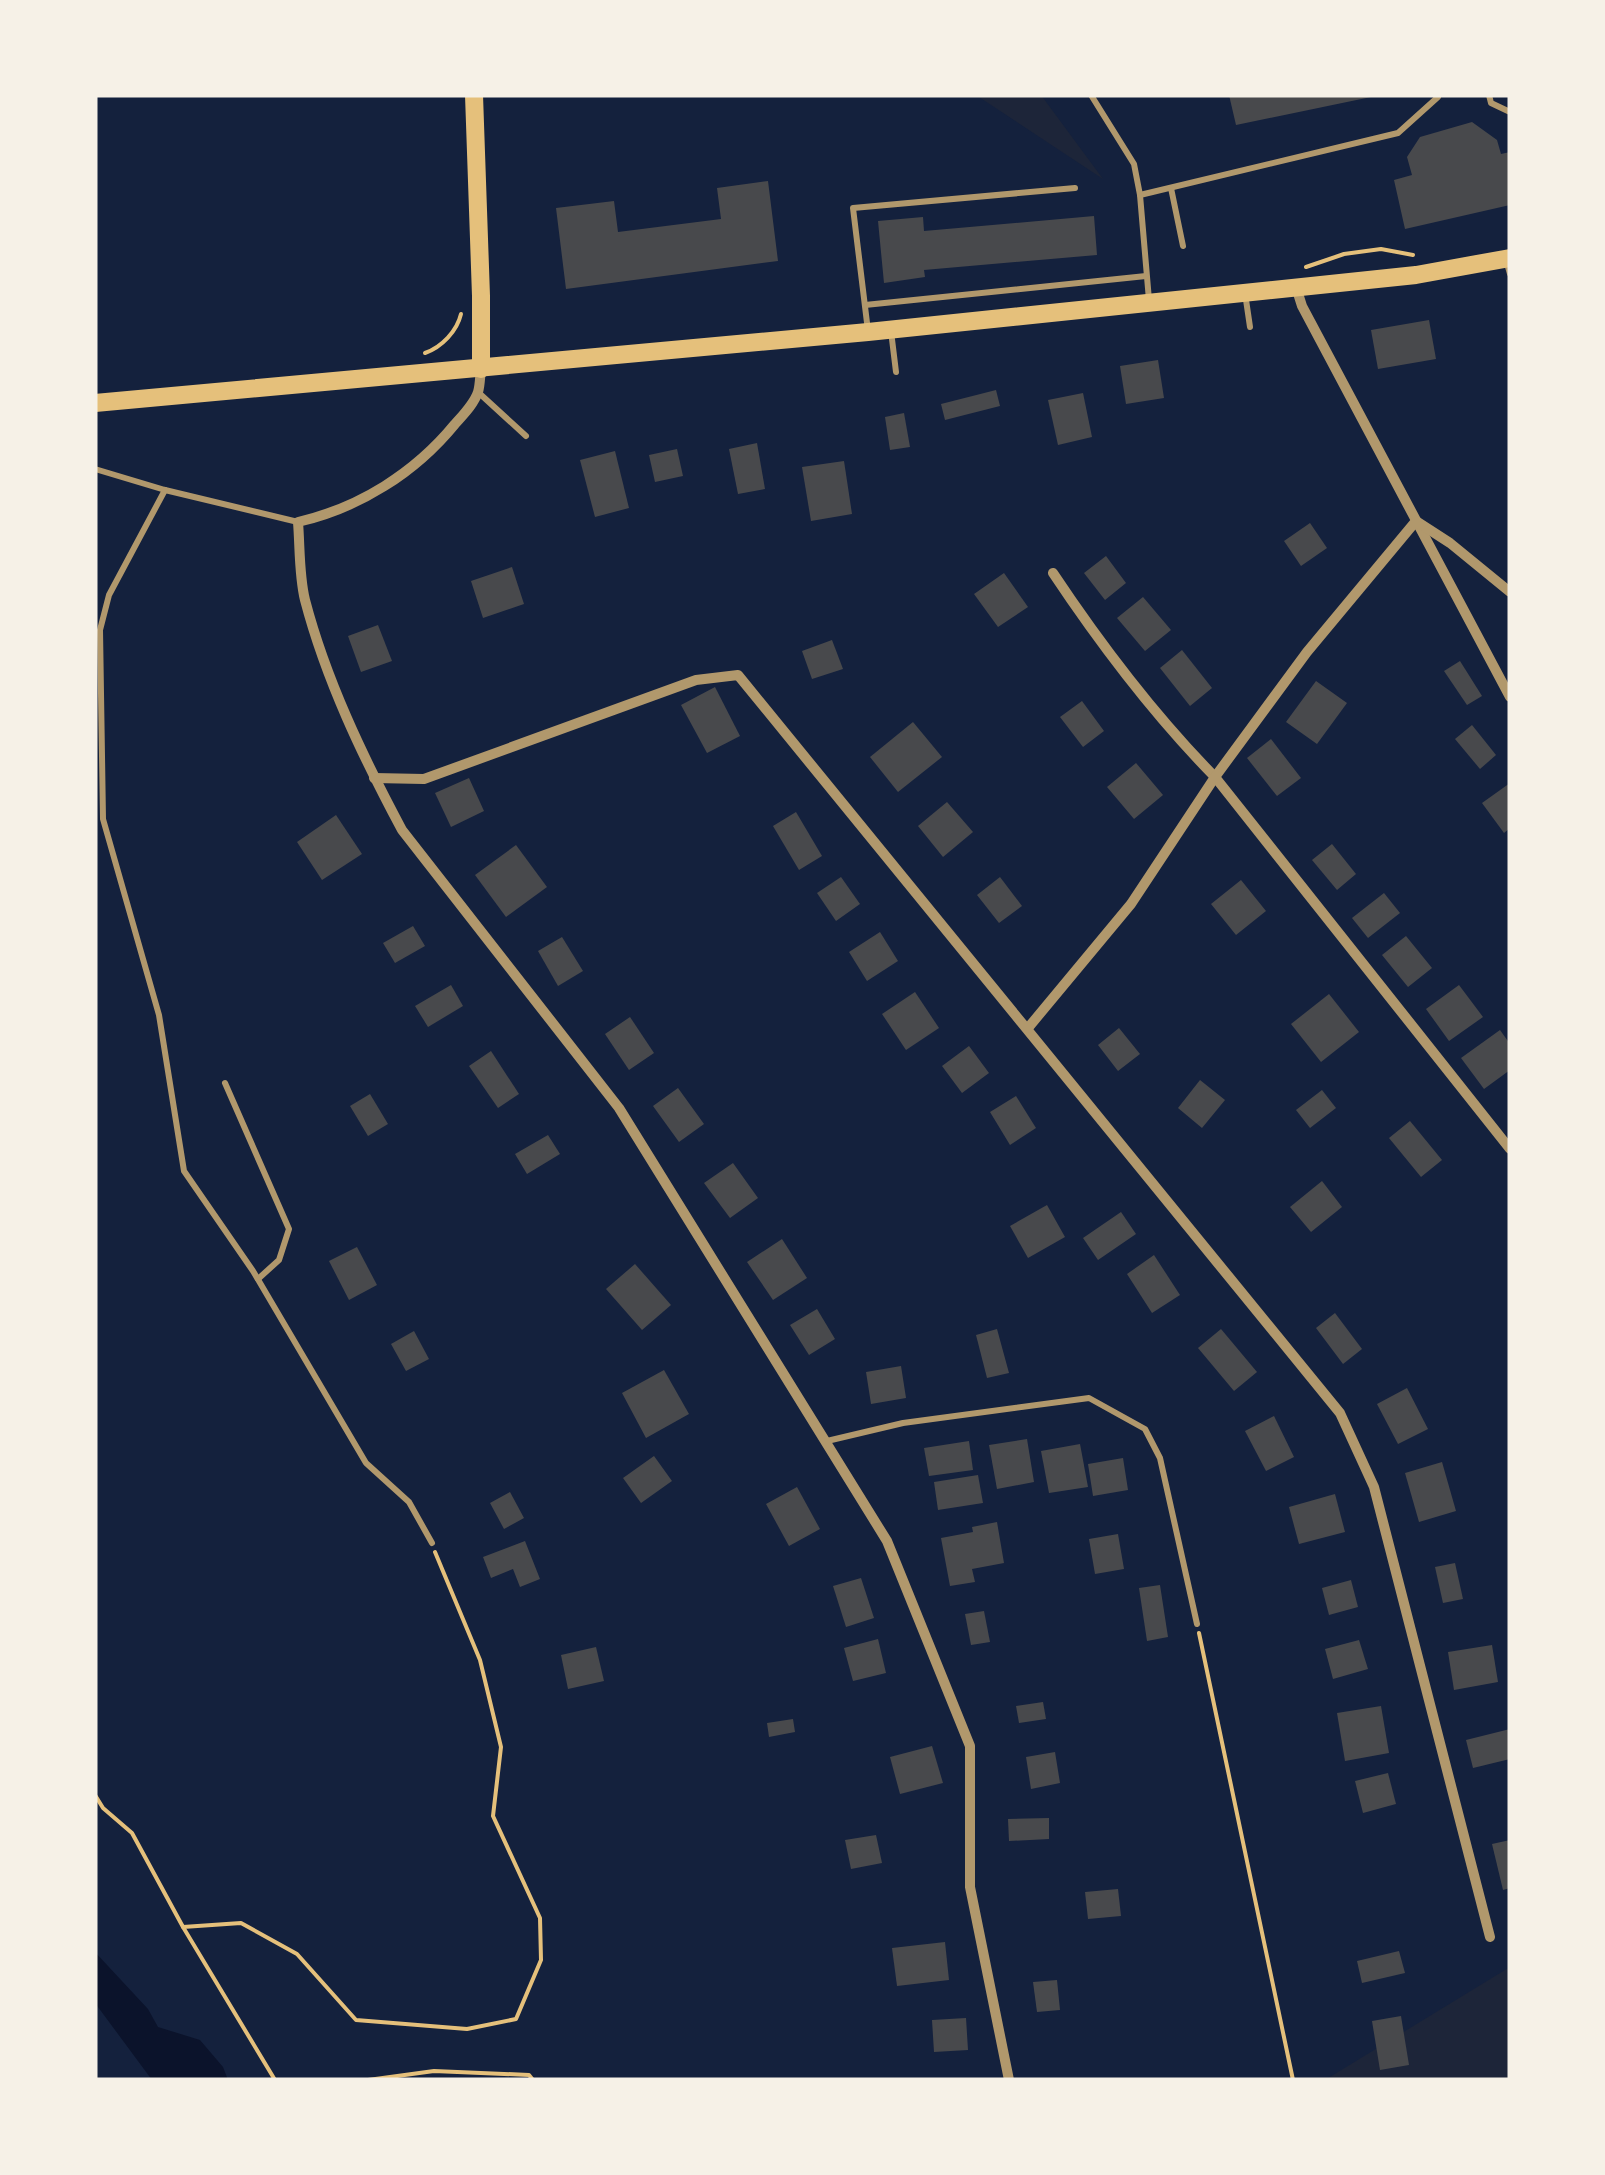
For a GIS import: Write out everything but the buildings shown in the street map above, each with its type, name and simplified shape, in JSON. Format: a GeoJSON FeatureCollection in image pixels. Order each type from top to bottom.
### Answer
{"type":"FeatureCollection","features":[{"type":"Feature","properties":{"kind":"main road"},"geometry":{"type":"LineString","coordinates":[[474,95],[481,369]]}},
{"type":"Feature","properties":{"kind":"main road"},"geometry":{"type":"LineString","coordinates":[[95,403],[890,330],[1509,264]]}},
{"type":"Feature","properties":{"kind":"street"},"geometry":{"type":"LineString","coordinates":[[1296,287],[1302,306],[1510,697]]}},
{"type":"Feature","properties":{"kind":"street"},"geometry":{"type":"LineString","coordinates":[[481,369],[478,392],[470,406],[423,457],[386,486],[332,513],[298,522],[304,596],[330,678],[374,778],[402,830],[619,1108],[887,1541],[970,1746],[970,1887],[1008,2080]]}},
{"type":"Feature","properties":{"kind":"street"},"geometry":{"type":"LineString","coordinates":[[1416,520],[1510,592]]}},
{"type":"Feature","properties":{"kind":"street"},"geometry":{"type":"LineString","coordinates":[[1028,1028],[1131,904],[1215,777],[1307,652],[1416,520]]}},
{"type":"Feature","properties":{"kind":"street"},"geometry":{"type":"LineString","coordinates":[[1053,573],[1096,637],[1215,777],[1510,1149]]}},
{"type":"Feature","properties":{"kind":"street"},"geometry":{"type":"LineString","coordinates":[[374,778],[424,780],[696,680],[738,675],[1340,1413],[1374,1487],[1490,1937]]}},
{"type":"Feature","properties":{"kind":"lane"},"geometry":{"type":"LineString","coordinates":[[1091,95],[1134,164],[1149,302]]}},
{"type":"Feature","properties":{"kind":"lane"},"geometry":{"type":"LineString","coordinates":[[1489,95],[1491,102],[1510,112]]}},
{"type":"Feature","properties":{"kind":"lane"},"geometry":{"type":"LineString","coordinates":[[1140,196],[1398,132],[1438,97]]}},
{"type":"Feature","properties":{"kind":"lane"},"geometry":{"type":"LineString","coordinates":[[868,332],[853,208],[1075,188]]}},
{"type":"Feature","properties":{"kind":"lane"},"geometry":{"type":"LineString","coordinates":[[1171,188],[1183,246]]}},
{"type":"Feature","properties":{"kind":"lane"},"geometry":{"type":"LineString","coordinates":[[865,304],[1146,276]]}},
{"type":"Feature","properties":{"kind":"lane"},"geometry":{"type":"LineString","coordinates":[[1245,292],[1250,327]]}},
{"type":"Feature","properties":{"kind":"lane"},"geometry":{"type":"LineString","coordinates":[[890,330],[896,372]]}},
{"type":"Feature","properties":{"kind":"lane"},"geometry":{"type":"LineString","coordinates":[[478,392],[526,436]]}},
{"type":"Feature","properties":{"kind":"lane"},"geometry":{"type":"LineString","coordinates":[[95,469],[298,522]]}},
{"type":"Feature","properties":{"kind":"lane"},"geometry":{"type":"LineString","coordinates":[[165,490],[109,595],[100,630],[103,819],[159,1015],[184,1171],[258,1279],[366,1463],[409,1502],[432,1543]]}},
{"type":"Feature","properties":{"kind":"lane"},"geometry":{"type":"LineString","coordinates":[[225,1083],[289,1229],[279,1260],[258,1279]]}},
{"type":"Feature","properties":{"kind":"lane"},"geometry":{"type":"LineString","coordinates":[[827,1442],[903,1423],[1090,1398],[1145,1429],[1160,1458],[1197,1624]]}},
{"type":"Feature","properties":{"kind":"path"},"geometry":{"type":"LineString","coordinates":[[1301,268],[1344,254],[1380,249],[1418,256]]}},
{"type":"Feature","properties":{"kind":"path"},"geometry":{"type":"LineString","coordinates":[[414,356],[432,350],[448,338],[462,312]]}},
{"type":"Feature","properties":{"kind":"path"},"geometry":{"type":"LineString","coordinates":[[183,1927],[241,1923],[297,1954],[356,2020],[467,2029],[516,2019],[541,1960],[540,1918],[492,1816],[501,1748],[480,1660],[432,1543]]}},
{"type":"Feature","properties":{"kind":"path"},"geometry":{"type":"LineString","coordinates":[[1197,1624],[1293,2080]]}},
{"type":"Feature","properties":{"kind":"path"},"geometry":{"type":"LineString","coordinates":[[95,1795],[102,1808],[132,1833],[274,2080]]}},
{"type":"Feature","properties":{"kind":"path"},"geometry":{"type":"LineString","coordinates":[[368,2080],[434,2070],[529,2075],[534,2080]]}},
{"type":"Feature","properties":{"kind":"shaded area"},"geometry":{"type":"Polygon","coordinates":[[[976,95],[1041,95],[1103,179],[976,95]]]}},
{"type":"Feature","properties":{"kind":"shaded area"},"geometry":{"type":"Polygon","coordinates":[[[95,1952],[148,2009],[158,2027],[200,2040],[223,2067],[228,2080],[152,2080],[95,2003],[95,1952]]]}},
{"type":"Feature","properties":{"kind":"shaded area"},"geometry":{"type":"Polygon","coordinates":[[[1510,1967],[1510,2080],[1325,2080],[1510,1967]]]}}]}
